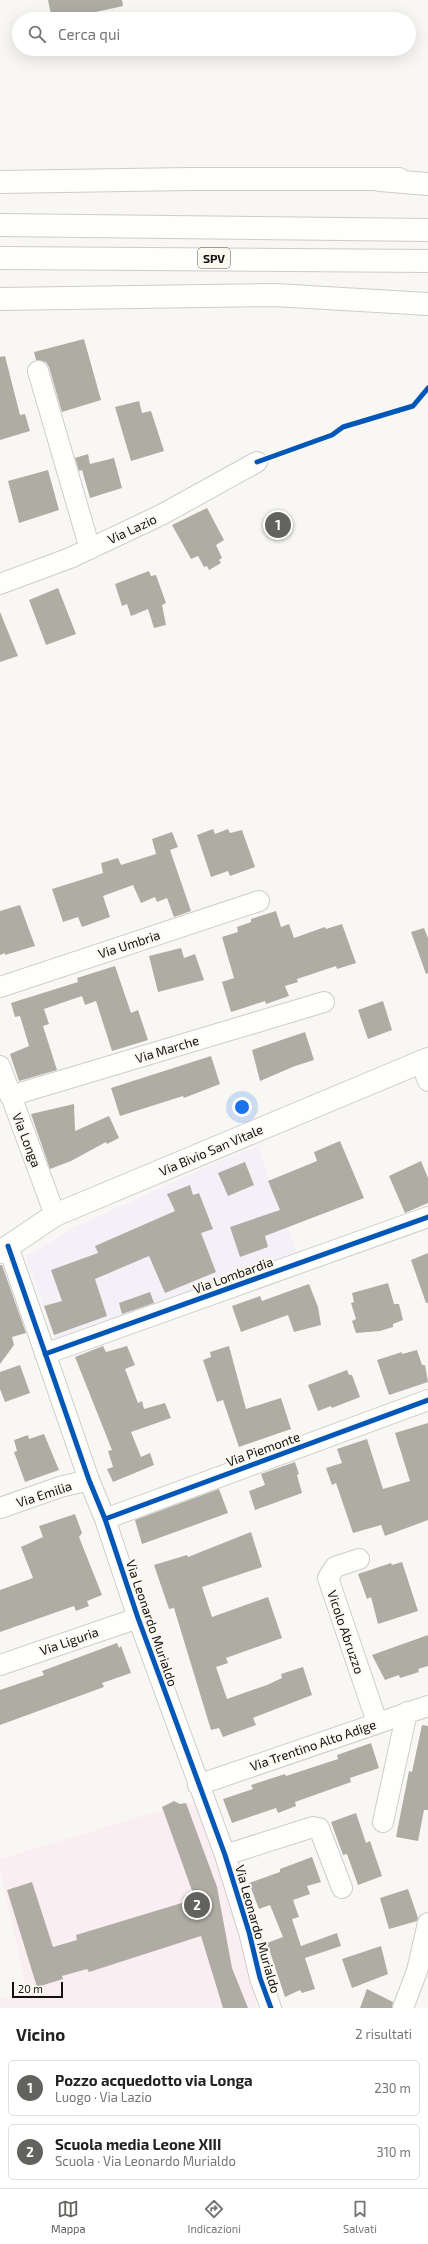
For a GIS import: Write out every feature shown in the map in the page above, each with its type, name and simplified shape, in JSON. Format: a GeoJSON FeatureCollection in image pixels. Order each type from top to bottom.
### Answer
{"type":"FeatureCollection","features":[{"type":"Feature","properties":{"kind":"main road"},"geometry":{"type":"LineString","coordinates":[[0,182],[188,179],[380,180],[428,177]]}},
{"type":"Feature","properties":{"kind":"main road"},"geometry":{"type":"LineString","coordinates":[[380,180],[428,184]]}},
{"type":"Feature","properties":{"kind":"main road"},"geometry":{"type":"LineString","coordinates":[[0,226],[428,230]]}},
{"type":"Feature","properties":{"kind":"main road","name":"SPV"},"geometry":{"type":"LineString","coordinates":[[0,258],[428,261]]}},
{"type":"Feature","properties":{"kind":"main road"},"geometry":{"type":"LineString","coordinates":[[0,298],[275,295],[428,304]]}},
{"type":"Feature","properties":{"kind":"main road","name":"Via Bivio San Vitale"},"geometry":{"type":"LineString","coordinates":[[4,1249],[55,1215],[426,1067]]}},
{"type":"Feature","properties":{"kind":"street"},"geometry":{"type":"LineString","coordinates":[[38,371],[90,549]]}},
{"type":"Feature","properties":{"kind":"street","name":"Via Lazio"},"geometry":{"type":"LineString","coordinates":[[0,584],[70,558],[162,515],[257,462]]}},
{"type":"Feature","properties":{"kind":"street","name":"Via Umbria"},"geometry":{"type":"LineString","coordinates":[[0,987],[259,901]]}},
{"type":"Feature","properties":{"kind":"street","name":"Via Marche"},"geometry":{"type":"LineString","coordinates":[[10,1096],[324,1002]]}},
{"type":"Feature","properties":{"kind":"street","name":"Via Longa"},"geometry":{"type":"LineString","coordinates":[[0,1066],[55,1215]]}},
{"type":"Feature","properties":{"kind":"street","name":"Via Lombardia"},"geometry":{"type":"LineString","coordinates":[[45,1354],[428,1217]]}},
{"type":"Feature","properties":{"kind":"street","name":"Via Leonardo Murialdo"},"geometry":{"type":"LineString","coordinates":[[4,1249],[45,1354],[89,1480],[105,1519],[138,1618],[198,1785],[225,1855],[249,1932],[260,1978],[271,2008]]}},
{"type":"Feature","properties":{"kind":"street","name":"Via Piemonte"},"geometry":{"type":"LineString","coordinates":[[105,1519],[428,1400]]}},
{"type":"Feature","properties":{"kind":"street","name":"Via Emilia"},"geometry":{"type":"LineString","coordinates":[[0,1508],[60,1487],[89,1480]]}},
{"type":"Feature","properties":{"kind":"street","name":"Vicolo Abruzzo"},"geometry":{"type":"LineString","coordinates":[[359,1559],[335,1567],[328,1578],[377,1722]]}},
{"type":"Feature","properties":{"kind":"street","name":"Via Liguria"},"geometry":{"type":"LineString","coordinates":[[0,1664],[138,1618]]}},
{"type":"Feature","properties":{"kind":"street","name":"Via Trentino Alto Adige"},"geometry":{"type":"LineString","coordinates":[[198,1785],[377,1722],[428,1706]]}},
{"type":"Feature","properties":{"kind":"street"},"geometry":{"type":"LineString","coordinates":[[382,1822],[407,1712]]}},
{"type":"Feature","properties":{"kind":"street"},"geometry":{"type":"LineString","coordinates":[[225,1855],[313,1827],[319,1828],[342,1888]]}},
{"type":"Feature","properties":{"kind":"street"},"geometry":{"type":"LineString","coordinates":[[403,2008],[415,1977],[428,1923]]}},
{"type":"Feature","properties":{"kind":"shaded area"},"geometry":{"type":"Polygon","coordinates":[[[266,1143],[258,1148],[300,1261],[57,1346],[27,1260],[27,1256],[73,1228],[213,1164],[266,1143]]]}},
{"type":"Feature","properties":{"kind":"shaded area"},"geometry":{"type":"Polygon","coordinates":[[[206,1800],[231,1873],[257,2008],[0,2008],[0,1999],[27,1993],[0,1869],[0,1859],[176,1806],[206,1800]]]}},
{"type":"Feature","properties":{"kind":"building"},"geometry":{"type":"Polygon","coordinates":[[[48,0],[122,0],[123,6],[96,12],[51,12],[48,0]]]}},
{"type":"Feature","properties":{"kind":"building"},"geometry":{"type":"Polygon","coordinates":[[[84,339],[101,400],[62,412],[49,367],[46,362],[36,360],[34,352],[84,339]]]}},
{"type":"Feature","properties":{"kind":"building"},"geometry":{"type":"Polygon","coordinates":[[[5,356],[20,415],[25,414],[30,431],[0,440],[0,357],[5,356]]]}},
{"type":"Feature","properties":{"kind":"building"},"geometry":{"type":"Polygon","coordinates":[[[139,401],[142,413],[151,411],[164,451],[131,461],[115,407],[139,401]]]}},
{"type":"Feature","properties":{"kind":"building"},"geometry":{"type":"Polygon","coordinates":[[[88,454],[90,464],[114,458],[122,488],[90,498],[82,470],[79,471],[75,458],[88,454]]]}},
{"type":"Feature","properties":{"kind":"building"},"geometry":{"type":"Polygon","coordinates":[[[48,470],[59,510],[19,523],[8,481],[48,470]]]}},
{"type":"Feature","properties":{"kind":"building"},"geometry":{"type":"Polygon","coordinates":[[[207,508],[224,540],[216,545],[222,558],[219,560],[221,563],[209,570],[207,566],[204,567],[198,556],[191,559],[172,525],[207,508]]]}},
{"type":"Feature","properties":{"kind":"building"},"geometry":{"type":"Polygon","coordinates":[[[149,571],[151,576],[156,575],[166,603],[162,605],[166,625],[154,628],[148,609],[131,616],[127,604],[122,606],[115,584],[149,571]]]}},
{"type":"Feature","properties":{"kind":"building"},"geometry":{"type":"Polygon","coordinates":[[[58,588],[76,634],[46,645],[29,600],[58,588]]]}},
{"type":"Feature","properties":{"kind":"building"},"geometry":{"type":"Polygon","coordinates":[[[0,612],[18,656],[0,662],[0,612]]]}},
{"type":"Feature","properties":{"kind":"building"},"geometry":{"type":"Polygon","coordinates":[[[213,829],[215,834],[228,829],[230,833],[242,830],[255,867],[230,876],[228,871],[211,877],[197,835],[213,829]]]}},
{"type":"Feature","properties":{"kind":"building"},"geometry":{"type":"Polygon","coordinates":[[[172,832],[178,847],[170,850],[191,911],[174,917],[167,898],[157,902],[155,897],[141,903],[133,885],[103,896],[110,917],[82,927],[78,917],[63,922],[52,889],[103,873],[101,863],[118,858],[121,865],[156,854],[152,839],[172,832]]]}},
{"type":"Feature","properties":{"kind":"building"},"geometry":{"type":"Polygon","coordinates":[[[20,905],[35,946],[5,955],[5,953],[0,955],[0,911],[20,905]]]}},
{"type":"Feature","properties":{"kind":"building"},"geometry":{"type":"Polygon","coordinates":[[[276,911],[281,927],[289,924],[294,938],[325,927],[326,929],[342,924],[356,963],[337,969],[336,966],[297,979],[298,982],[285,986],[289,996],[266,1004],[265,1001],[231,1012],[222,982],[234,978],[222,937],[238,932],[237,927],[251,922],[251,919],[276,911]]]}},
{"type":"Feature","properties":{"kind":"building"},"geometry":{"type":"Polygon","coordinates":[[[424,928],[428,938],[428,973],[426,974],[411,932],[424,928]]]}},
{"type":"Feature","properties":{"kind":"building"},"geometry":{"type":"Polygon","coordinates":[[[181,948],[184,958],[195,954],[204,980],[158,992],[149,956],[181,948]]]}},
{"type":"Feature","properties":{"kind":"building"},"geometry":{"type":"Polygon","coordinates":[[[115,966],[131,1013],[138,1010],[148,1040],[112,1051],[96,1001],[85,1005],[82,996],[44,1009],[49,1024],[43,1026],[57,1070],[19,1081],[10,1054],[29,1046],[20,1016],[15,1017],[11,1003],[78,982],[77,978],[115,966]]]}},
{"type":"Feature","properties":{"kind":"building"},"geometry":{"type":"Polygon","coordinates":[[[383,1001],[392,1030],[368,1039],[358,1010],[383,1001]]]}},
{"type":"Feature","properties":{"kind":"building"},"geometry":{"type":"Polygon","coordinates":[[[305,1032],[314,1060],[295,1066],[260,1081],[252,1050],[305,1032]]]}},
{"type":"Feature","properties":{"kind":"building"},"geometry":{"type":"Polygon","coordinates":[[[211,1056],[220,1084],[184,1098],[183,1096],[120,1116],[111,1088],[211,1056]]]}},
{"type":"Feature","properties":{"kind":"building"},"geometry":{"type":"Polygon","coordinates":[[[74,1104],[75,1131],[109,1116],[119,1138],[107,1144],[106,1142],[71,1161],[50,1169],[31,1114],[74,1104]]]}},
{"type":"Feature","properties":{"kind":"building"},"geometry":{"type":"Polygon","coordinates":[[[340,1141],[364,1198],[265,1236],[268,1247],[240,1257],[230,1227],[280,1210],[268,1181],[317,1161],[314,1152],[340,1141]]]}},
{"type":"Feature","properties":{"kind":"building"},"geometry":{"type":"Polygon","coordinates":[[[421,1161],[428,1178],[428,1203],[405,1213],[389,1176],[421,1161]]]}},
{"type":"Feature","properties":{"kind":"building"},"geometry":{"type":"Polygon","coordinates":[[[245,1162],[254,1185],[228,1196],[218,1173],[245,1162]]]}},
{"type":"Feature","properties":{"kind":"building"},"geometry":{"type":"Polygon","coordinates":[[[190,1185],[193,1195],[199,1193],[213,1229],[201,1233],[216,1272],[165,1293],[149,1256],[95,1279],[107,1316],[54,1335],[44,1306],[62,1301],[51,1270],[98,1253],[95,1246],[175,1211],[167,1194],[190,1185]]]}},
{"type":"Feature","properties":{"kind":"building"},"geometry":{"type":"Polygon","coordinates":[[[428,1253],[428,1303],[426,1303],[411,1260],[428,1253]]]}},
{"type":"Feature","properties":{"kind":"building"},"geometry":{"type":"Polygon","coordinates":[[[0,1265],[2,1265],[26,1333],[12,1337],[14,1345],[0,1364],[0,1265]]]}},
{"type":"Feature","properties":{"kind":"building"},"geometry":{"type":"Polygon","coordinates":[[[388,1283],[394,1304],[399,1304],[403,1320],[393,1324],[393,1327],[380,1331],[356,1333],[352,1321],[356,1319],[351,1303],[354,1302],[352,1293],[388,1283]]]}},
{"type":"Feature","properties":{"kind":"building"},"geometry":{"type":"Polygon","coordinates":[[[309,1284],[318,1307],[321,1325],[294,1332],[288,1315],[241,1332],[232,1306],[260,1296],[262,1301],[309,1284]]]}},
{"type":"Feature","properties":{"kind":"building"},"geometry":{"type":"Polygon","coordinates":[[[150,1292],[154,1303],[122,1314],[119,1303],[150,1292]]]}},
{"type":"Feature","properties":{"kind":"building"},"geometry":{"type":"Polygon","coordinates":[[[103,1346],[106,1352],[127,1346],[135,1365],[125,1369],[138,1403],[142,1401],[144,1409],[165,1403],[171,1418],[131,1432],[141,1457],[150,1453],[154,1465],[113,1482],[107,1469],[113,1467],[108,1451],[112,1450],[75,1357],[103,1346]]]}},
{"type":"Feature","properties":{"kind":"building"},"geometry":{"type":"Polygon","coordinates":[[[229,1346],[246,1409],[281,1398],[291,1429],[239,1447],[223,1400],[217,1402],[203,1360],[211,1357],[210,1352],[229,1346]]]}},
{"type":"Feature","properties":{"kind":"building"},"geometry":{"type":"Polygon","coordinates":[[[417,1350],[422,1365],[425,1365],[428,1382],[389,1395],[377,1360],[402,1352],[402,1354],[417,1350]]]}},
{"type":"Feature","properties":{"kind":"building"},"geometry":{"type":"Polygon","coordinates":[[[20,1365],[30,1393],[5,1402],[0,1389],[0,1372],[20,1365]]]}},
{"type":"Feature","properties":{"kind":"building"},"geometry":{"type":"Polygon","coordinates":[[[347,1370],[349,1375],[352,1375],[360,1397],[332,1408],[331,1406],[318,1411],[308,1385],[347,1370]]]}},
{"type":"Feature","properties":{"kind":"building"},"geometry":{"type":"Polygon","coordinates":[[[428,1423],[428,1520],[385,1536],[381,1525],[353,1533],[336,1483],[332,1485],[326,1468],[342,1463],[337,1449],[367,1439],[383,1489],[410,1481],[395,1433],[428,1423]]]}},
{"type":"Feature","properties":{"kind":"building"},"geometry":{"type":"Polygon","coordinates":[[[44,1434],[59,1470],[25,1482],[14,1452],[17,1451],[14,1440],[28,1435],[29,1439],[44,1434]]]}},
{"type":"Feature","properties":{"kind":"building"},"geometry":{"type":"Polygon","coordinates":[[[295,1462],[299,1474],[297,1475],[302,1493],[255,1510],[249,1491],[265,1485],[261,1474],[295,1462]]]}},
{"type":"Feature","properties":{"kind":"building"},"geometry":{"type":"Polygon","coordinates":[[[219,1489],[228,1513],[142,1544],[135,1520],[219,1489]]]}},
{"type":"Feature","properties":{"kind":"building"},"geometry":{"type":"Polygon","coordinates":[[[75,1514],[82,1533],[79,1537],[102,1595],[87,1601],[89,1606],[76,1611],[74,1606],[0,1632],[0,1590],[33,1578],[21,1547],[43,1537],[39,1526],[75,1514]]]}},
{"type":"Feature","properties":{"kind":"building"},"geometry":{"type":"Polygon","coordinates":[[[251,1532],[262,1567],[202,1587],[212,1617],[268,1597],[282,1638],[226,1658],[228,1663],[216,1667],[227,1699],[267,1685],[282,1678],[281,1674],[303,1667],[312,1695],[253,1718],[256,1725],[223,1737],[219,1728],[211,1730],[174,1608],[169,1609],[154,1565],[187,1555],[188,1557],[251,1532]]]}},
{"type":"Feature","properties":{"kind":"building"},"geometry":{"type":"Polygon","coordinates":[[[402,1562],[418,1611],[378,1624],[371,1597],[367,1599],[358,1574],[391,1563],[392,1565],[402,1562]]]}},
{"type":"Feature","properties":{"kind":"building"},"geometry":{"type":"Polygon","coordinates":[[[428,1635],[428,1666],[418,1669],[419,1672],[400,1678],[399,1675],[385,1680],[372,1655],[428,1635]]]}},
{"type":"Feature","properties":{"kind":"building"},"geometry":{"type":"Polygon","coordinates":[[[117,1643],[119,1648],[121,1646],[131,1673],[102,1683],[104,1687],[0,1725],[0,1690],[44,1675],[42,1671],[117,1643]]]}},
{"type":"Feature","properties":{"kind":"building"},"geometry":{"type":"Polygon","coordinates":[[[422,1725],[428,1726],[428,1810],[424,1810],[418,1841],[396,1837],[409,1771],[412,1772],[422,1725]]]}},
{"type":"Feature","properties":{"kind":"building"},"geometry":{"type":"Polygon","coordinates":[[[371,1743],[379,1768],[350,1778],[351,1782],[295,1802],[296,1806],[278,1813],[276,1808],[232,1823],[223,1799],[253,1789],[251,1785],[285,1774],[286,1776],[338,1759],[337,1755],[371,1743]]]}},
{"type":"Feature","properties":{"kind":"building"},"geometry":{"type":"Polygon","coordinates":[[[174,1801],[180,1804],[186,1803],[217,1887],[232,1968],[248,2008],[223,2008],[201,1936],[89,1972],[87,1969],[62,1976],[63,1979],[37,1987],[7,1890],[32,1882],[53,1947],[77,1940],[76,1935],[195,1899],[162,1807],[174,1801]]]}},
{"type":"Feature","properties":{"kind":"building"},"geometry":{"type":"Polygon","coordinates":[[[356,1813],[366,1843],[370,1841],[382,1876],[358,1885],[347,1854],[343,1855],[331,1822],[356,1813]]]}},
{"type":"Feature","properties":{"kind":"building"},"geometry":{"type":"Polygon","coordinates":[[[312,1857],[321,1882],[307,1886],[310,1894],[293,1900],[299,1917],[292,1919],[301,1946],[337,1933],[341,1946],[305,1958],[315,1989],[302,1993],[300,1990],[285,1997],[267,1943],[283,1937],[270,1905],[259,1909],[249,1883],[280,1872],[280,1869],[312,1857]]]}},
{"type":"Feature","properties":{"kind":"building"},"geometry":{"type":"Polygon","coordinates":[[[408,1889],[418,1918],[417,1921],[389,1929],[380,1898],[408,1889]]]}},
{"type":"Feature","properties":{"kind":"building"},"geometry":{"type":"Polygon","coordinates":[[[381,1946],[388,1974],[352,1988],[342,1959],[381,1946]]]}},
{"type":"Feature","properties":{"kind":"building"},"geometry":{"type":"Polygon","coordinates":[[[367,1989],[393,2002],[392,2008],[360,2008],[367,1989]]]}},
{"type":"Feature","properties":{"kind":"cycle path"},"geometry":{"type":"LineString","coordinates":[[257,462],[332,435],[343,427],[413,406],[428,388]]}},
{"type":"Feature","properties":{"kind":"cycle path"},"geometry":{"type":"LineString","coordinates":[[45,1354],[428,1217]]}},
{"type":"Feature","properties":{"kind":"cycle path"},"geometry":{"type":"LineString","coordinates":[[8,1246],[89,1480],[105,1519],[138,1618],[225,1855],[249,1932],[260,1978],[271,2008]]}},
{"type":"Feature","properties":{"kind":"cycle path"},"geometry":{"type":"LineString","coordinates":[[105,1519],[428,1400]]}},
{"type":"Feature","properties":{"kind":"place","name":"Pozzo acquedotto via Longa"},"geometry":{"type":"Point","coordinates":[278,525]}},
{"type":"Feature","properties":{"kind":"place","name":"Scuola media Leone XIII"},"geometry":{"type":"Point","coordinates":[197,1905]}}]}
